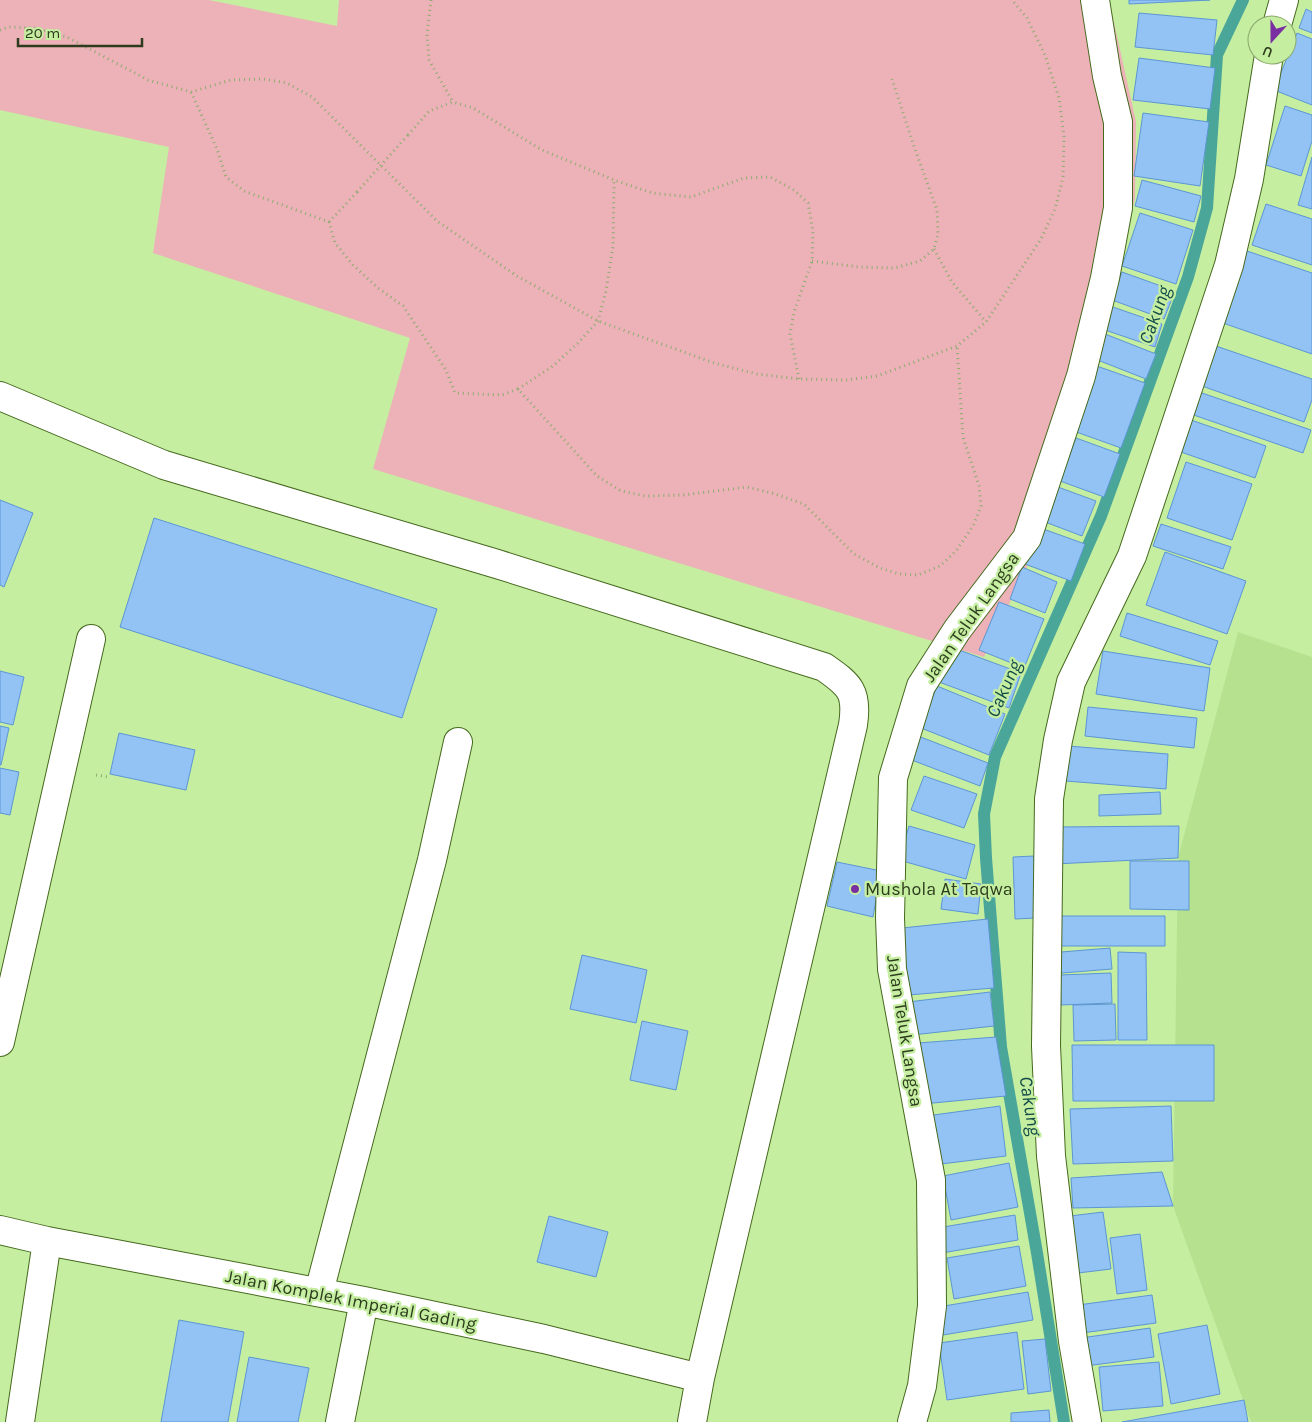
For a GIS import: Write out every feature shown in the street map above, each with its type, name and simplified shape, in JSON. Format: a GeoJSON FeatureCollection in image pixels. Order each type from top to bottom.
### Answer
{"type":"FeatureCollection","features":[{"type":"Feature","properties":{"kind":"street","name":"Jalan Teluk Langsa"},"geometry":{"type":"LineString","coordinates":[[912,1422],[922,1386],[932,1306],[931,1180],[892,969],[890,918],[893,778],[921,686],[957,630],[1028,538],[1081,376],[1105,278],[1118,208],[1118,122],[1107,76],[1095,0]]}},
{"type":"Feature","properties":{"kind":"street"},"geometry":{"type":"LineString","coordinates":[[1280,15],[1284,0]]}},
{"type":"Feature","properties":{"kind":"street"},"geometry":{"type":"LineString","coordinates":[[1087,1422],[1072,1341],[1051,1156],[1046,1036],[1049,799],[1058,740],[1071,682],[1132,556],[1229,264],[1249,179],[1267,65]]}},
{"type":"Feature","properties":{"kind":"street"},"geometry":{"type":"LineString","coordinates":[[0,396],[164,465],[497,564],[824,666],[842,679],[853,695],[856,709],[853,725],[700,1378],[692,1422]]}},
{"type":"Feature","properties":{"kind":"street"},"geometry":{"type":"LineString","coordinates":[[0,1042],[91,638]]}},
{"type":"Feature","properties":{"kind":"street"},"geometry":{"type":"LineString","coordinates":[[319,1292],[432,860],[458,742]]}},
{"type":"Feature","properties":{"kind":"street","name":"Jalan Komplek Imperial Gading"},"geometry":{"type":"LineString","coordinates":[[0,1230],[47,1241],[364,1301],[544,1340],[700,1378]]}},
{"type":"Feature","properties":{"kind":"street"},"geometry":{"type":"LineString","coordinates":[[20,1422],[47,1241]]}},
{"type":"Feature","properties":{"kind":"street"},"geometry":{"type":"LineString","coordinates":[[340,1422],[364,1301]]}},
{"type":"Feature","properties":{"kind":"path"},"geometry":{"type":"LineString","coordinates":[[431,0],[427,34],[429,60],[453,102]]}},
{"type":"Feature","properties":{"kind":"path"},"geometry":{"type":"LineString","coordinates":[[0,30],[8,27],[36,28],[67,37],[148,80],[191,92],[232,80],[264,79],[287,83],[312,97],[438,221],[517,276],[598,320],[714,363],[757,374],[799,379],[846,380],[877,376],[957,346],[986,322],[1042,239],[1055,209],[1063,178],[1064,136],[1060,98],[1045,55],[1027,18],[1012,0]]}},
{"type":"Feature","properties":{"kind":"path"},"geometry":{"type":"LineString","coordinates":[[812,261],[859,267],[895,268],[920,261],[934,249],[938,234],[937,210],[892,78]]}},
{"type":"Feature","properties":{"kind":"path"},"geometry":{"type":"LineString","coordinates":[[191,92],[217,149],[226,177],[244,191],[328,222]]}},
{"type":"Feature","properties":{"kind":"path"},"geometry":{"type":"LineString","coordinates":[[328,222],[429,111],[453,102],[474,108],[542,150],[614,180],[652,193],[690,197],[744,178],[770,178],[794,190],[808,203],[813,231],[812,261],[794,312],[790,334],[799,379]]}},
{"type":"Feature","properties":{"kind":"path"},"geometry":{"type":"LineString","coordinates":[[328,222],[335,243],[352,265],[378,288],[403,306],[446,370],[455,393],[502,395],[518,388],[553,366],[578,343],[598,320],[606,291],[613,246],[614,180]]}},
{"type":"Feature","properties":{"kind":"path"},"geometry":{"type":"LineString","coordinates":[[934,249],[952,282],[986,322]]}},
{"type":"Feature","properties":{"kind":"path"},"geometry":{"type":"LineString","coordinates":[[518,388],[597,476],[621,491],[645,496],[683,495],[747,487],[772,493],[804,504],[854,554],[880,568],[899,574],[918,575],[940,566],[956,551],[973,526],[981,506],[979,486],[962,437],[957,346]]}},
{"type":"Feature","properties":{"kind":"shaded area"},"geometry":{"type":"Polygon","coordinates":[[[0,0],[209,0],[337,26],[339,0],[1109,0],[1136,122],[1135,198],[1115,288],[1043,533],[984,657],[373,469],[410,338],[153,253],[169,147],[0,110],[0,0]]]}},
{"type":"Feature","properties":{"kind":"shaded area"},"geometry":{"type":"Polygon","coordinates":[[[1238,632],[1312,657],[1312,1422],[1251,1422],[1173,1206],[1178,858],[1238,632]]]}},
{"type":"Feature","properties":{"kind":"building"},"geometry":{"type":"Polygon","coordinates":[[[1129,0],[1210,0],[1129,4],[1129,0]]]}},
{"type":"Feature","properties":{"kind":"building"},"geometry":{"type":"Polygon","coordinates":[[[1306,9],[1312,12],[1312,33],[1299,28],[1306,9]]]}},
{"type":"Feature","properties":{"kind":"building"},"geometry":{"type":"Polygon","coordinates":[[[1139,13],[1217,20],[1213,55],[1135,47],[1139,13]]]}},
{"type":"Feature","properties":{"kind":"building"},"geometry":{"type":"Polygon","coordinates":[[[1297,33],[1312,39],[1312,105],[1274,90],[1284,65],[1297,65],[1297,33]]]}},
{"type":"Feature","properties":{"kind":"building"},"geometry":{"type":"Polygon","coordinates":[[[1139,58],[1215,68],[1210,109],[1133,100],[1139,58]]]}},
{"type":"Feature","properties":{"kind":"building"},"geometry":{"type":"Polygon","coordinates":[[[1285,106],[1312,115],[1312,141],[1301,176],[1266,165],[1285,106]]]}},
{"type":"Feature","properties":{"kind":"building"},"geometry":{"type":"Polygon","coordinates":[[[1143,113],[1209,122],[1200,186],[1134,176],[1143,113]]]}},
{"type":"Feature","properties":{"kind":"building"},"geometry":{"type":"Polygon","coordinates":[[[1312,157],[1312,209],[1298,205],[1312,157]]]}},
{"type":"Feature","properties":{"kind":"building"},"geometry":{"type":"Polygon","coordinates":[[[1142,180],[1201,196],[1194,222],[1135,206],[1142,180]]]}},
{"type":"Feature","properties":{"kind":"building"},"geometry":{"type":"Polygon","coordinates":[[[1266,204],[1312,219],[1312,265],[1252,245],[1266,204]]]}},
{"type":"Feature","properties":{"kind":"building"},"geometry":{"type":"Polygon","coordinates":[[[1140,213],[1193,230],[1176,284],[1122,266],[1140,213]]]}},
{"type":"Feature","properties":{"kind":"building"},"geometry":{"type":"Polygon","coordinates":[[[1244,250],[1312,273],[1312,354],[1220,322],[1244,250]]]}},
{"type":"Feature","properties":{"kind":"building"},"geometry":{"type":"Polygon","coordinates":[[[1122,272],[1175,291],[1164,319],[1112,300],[1122,272]]]}},
{"type":"Feature","properties":{"kind":"building"},"geometry":{"type":"Polygon","coordinates":[[[1110,306],[1162,324],[1155,347],[1102,329],[1110,306]]]}},
{"type":"Feature","properties":{"kind":"building"},"geometry":{"type":"Polygon","coordinates":[[[1105,334],[1156,354],[1146,379],[1095,359],[1105,334]]]}},
{"type":"Feature","properties":{"kind":"building"},"geometry":{"type":"Polygon","coordinates":[[[1213,345],[1312,379],[1312,400],[1304,422],[1199,385],[1213,345]]]}},
{"type":"Feature","properties":{"kind":"building"},"geometry":{"type":"Polygon","coordinates":[[[1091,364],[1145,383],[1121,448],[1068,429],[1091,364]]]}},
{"type":"Feature","properties":{"kind":"building"},"geometry":{"type":"Polygon","coordinates":[[[1193,390],[1311,430],[1303,453],[1185,412],[1193,390]]]}},
{"type":"Feature","properties":{"kind":"building"},"geometry":{"type":"Polygon","coordinates":[[[1191,420],[1266,446],[1255,478],[1181,452],[1191,420]]]}},
{"type":"Feature","properties":{"kind":"building"},"geometry":{"type":"Polygon","coordinates":[[[1076,438],[1120,454],[1104,497],[1060,481],[1076,438]]]}},
{"type":"Feature","properties":{"kind":"building"},"geometry":{"type":"Polygon","coordinates":[[[1186,462],[1252,484],[1232,540],[1167,518],[1186,462]]]}},
{"type":"Feature","properties":{"kind":"building"},"geometry":{"type":"Polygon","coordinates":[[[1058,487],[1096,501],[1082,536],[1045,522],[1058,487]]]}},
{"type":"Feature","properties":{"kind":"building"},"geometry":{"type":"Polygon","coordinates":[[[0,500],[33,513],[4,587],[0,585],[0,500]]]}},
{"type":"Feature","properties":{"kind":"building"},"geometry":{"type":"Polygon","coordinates":[[[154,518],[437,609],[402,718],[120,627],[154,518]]]}},
{"type":"Feature","properties":{"kind":"building"},"geometry":{"type":"Polygon","coordinates":[[[1161,524],[1231,547],[1223,569],[1153,546],[1161,524]]]}},
{"type":"Feature","properties":{"kind":"building"},"geometry":{"type":"Polygon","coordinates":[[[1035,526],[1085,544],[1071,581],[1022,563],[1035,526]]]}},
{"type":"Feature","properties":{"kind":"building"},"geometry":{"type":"Polygon","coordinates":[[[1165,552],[1246,581],[1227,634],[1146,605],[1165,552]]]}},
{"type":"Feature","properties":{"kind":"building"},"geometry":{"type":"Polygon","coordinates":[[[1022,567],[1057,582],[1045,613],[1010,599],[1022,567]]]}},
{"type":"Feature","properties":{"kind":"building"},"geometry":{"type":"Polygon","coordinates":[[[999,602],[1044,619],[1024,668],[979,650],[999,602]]]}},
{"type":"Feature","properties":{"kind":"building"},"geometry":{"type":"Polygon","coordinates":[[[1127,613],[1218,641],[1210,665],[1120,636],[1127,613]]]}},
{"type":"Feature","properties":{"kind":"building"},"geometry":{"type":"Polygon","coordinates":[[[951,647],[1021,673],[1009,708],[939,682],[951,647]]]}},
{"type":"Feature","properties":{"kind":"building"},"geometry":{"type":"Polygon","coordinates":[[[1103,651],[1210,668],[1204,711],[1096,694],[1103,651]]]}},
{"type":"Feature","properties":{"kind":"building"},"geometry":{"type":"Polygon","coordinates":[[[0,671],[24,677],[13,725],[0,722],[0,671]]]}},
{"type":"Feature","properties":{"kind":"building"},"geometry":{"type":"Polygon","coordinates":[[[937,686],[1005,714],[989,755],[921,728],[937,686]]]}},
{"type":"Feature","properties":{"kind":"building"},"geometry":{"type":"Polygon","coordinates":[[[1088,707],[1197,718],[1194,748],[1085,736],[1088,707]]]}},
{"type":"Feature","properties":{"kind":"building"},"geometry":{"type":"Polygon","coordinates":[[[0,726],[9,728],[1,765],[0,765],[0,726]]]}},
{"type":"Feature","properties":{"kind":"building"},"geometry":{"type":"Polygon","coordinates":[[[119,733],[195,750],[186,790],[110,774],[119,733]]]}},
{"type":"Feature","properties":{"kind":"building"},"geometry":{"type":"Polygon","coordinates":[[[918,736],[988,763],[980,786],[909,759],[918,736]]]}},
{"type":"Feature","properties":{"kind":"building"},"geometry":{"type":"Polygon","coordinates":[[[1068,746],[1168,754],[1166,789],[1066,781],[1068,746]]]}},
{"type":"Feature","properties":{"kind":"building"},"geometry":{"type":"Polygon","coordinates":[[[0,768],[19,772],[10,815],[0,813],[0,768]]]}},
{"type":"Feature","properties":{"kind":"building"},"geometry":{"type":"Polygon","coordinates":[[[924,776],[977,794],[964,828],[911,810],[924,776]]]}},
{"type":"Feature","properties":{"kind":"building"},"geometry":{"type":"Polygon","coordinates":[[[1160,792],[1161,814],[1099,816],[1099,795],[1160,792]]]}},
{"type":"Feature","properties":{"kind":"building"},"geometry":{"type":"Polygon","coordinates":[[[909,826],[975,845],[966,879],[899,860],[909,826]]]}},
{"type":"Feature","properties":{"kind":"building"},"geometry":{"type":"Polygon","coordinates":[[[1179,826],[1178,858],[1054,864],[1053,827],[1179,826]]]}},
{"type":"Feature","properties":{"kind":"building"},"geometry":{"type":"Polygon","coordinates":[[[1034,856],[1036,918],[1015,919],[1013,857],[1034,856]]]}},
{"type":"Feature","properties":{"kind":"building"},"geometry":{"type":"Polygon","coordinates":[[[1130,861],[1189,861],[1189,910],[1130,909],[1130,861]]]}},
{"type":"Feature","properties":{"kind":"building","name":"Mushola At Taqwa"},"geometry":{"type":"Polygon","coordinates":[[[837,862],[881,871],[873,917],[827,906],[837,862]]]}},
{"type":"Feature","properties":{"kind":"building"},"geometry":{"type":"Polygon","coordinates":[[[945,879],[981,884],[978,914],[941,909],[945,879]]]}},
{"type":"Feature","properties":{"kind":"building"},"geometry":{"type":"Polygon","coordinates":[[[1050,916],[1165,916],[1165,946],[1051,946],[1050,916]]]}},
{"type":"Feature","properties":{"kind":"building"},"geometry":{"type":"Polygon","coordinates":[[[988,919],[994,988],[908,995],[902,928],[988,919]]]}},
{"type":"Feature","properties":{"kind":"building"},"geometry":{"type":"Polygon","coordinates":[[[1110,948],[1112,969],[1050,974],[1049,953],[1110,948]]]}},
{"type":"Feature","properties":{"kind":"building"},"geometry":{"type":"Polygon","coordinates":[[[1118,952],[1146,953],[1147,1040],[1118,1040],[1118,952]]]}},
{"type":"Feature","properties":{"kind":"building"},"geometry":{"type":"Polygon","coordinates":[[[582,955],[647,970],[636,1023],[570,1009],[582,955]]]}},
{"type":"Feature","properties":{"kind":"building"},"geometry":{"type":"Polygon","coordinates":[[[1111,973],[1112,1003],[1061,1005],[1060,975],[1111,973]]]}},
{"type":"Feature","properties":{"kind":"building"},"geometry":{"type":"Polygon","coordinates":[[[990,992],[994,1026],[912,1035],[908,1002],[990,992]]]}},
{"type":"Feature","properties":{"kind":"building"},"geometry":{"type":"Polygon","coordinates":[[[1115,1004],[1116,1040],[1074,1041],[1073,1005],[1115,1004]]]}},
{"type":"Feature","properties":{"kind":"building"},"geometry":{"type":"Polygon","coordinates":[[[642,1021],[688,1031],[676,1090],[630,1080],[642,1021]]]}},
{"type":"Feature","properties":{"kind":"building"},"geometry":{"type":"Polygon","coordinates":[[[996,1037],[1006,1096],[923,1104],[918,1043],[996,1037]]]}},
{"type":"Feature","properties":{"kind":"building"},"geometry":{"type":"Polygon","coordinates":[[[1072,1045],[1214,1045],[1214,1101],[1073,1101],[1072,1045]]]}},
{"type":"Feature","properties":{"kind":"building"},"geometry":{"type":"Polygon","coordinates":[[[1000,1106],[1006,1156],[933,1165],[926,1116],[1000,1106]]]}},
{"type":"Feature","properties":{"kind":"building"},"geometry":{"type":"Polygon","coordinates":[[[1171,1106],[1173,1161],[1073,1164],[1070,1109],[1171,1106]]]}},
{"type":"Feature","properties":{"kind":"building"},"geometry":{"type":"Polygon","coordinates":[[[1009,1163],[1018,1207],[951,1220],[943,1176],[1009,1163]]]}},
{"type":"Feature","properties":{"kind":"building"},"geometry":{"type":"Polygon","coordinates":[[[1162,1172],[1173,1206],[1073,1208],[1071,1178],[1162,1172]]]}},
{"type":"Feature","properties":{"kind":"building"},"geometry":{"type":"Polygon","coordinates":[[[1103,1212],[1111,1269],[1078,1273],[1070,1216],[1103,1212]]]}},
{"type":"Feature","properties":{"kind":"building"},"geometry":{"type":"Polygon","coordinates":[[[1015,1215],[1018,1240],[942,1253],[937,1228],[1015,1215]]]}},
{"type":"Feature","properties":{"kind":"building"},"geometry":{"type":"Polygon","coordinates":[[[549,1216],[608,1232],[596,1277],[537,1262],[549,1216]]]}},
{"type":"Feature","properties":{"kind":"building"},"geometry":{"type":"Polygon","coordinates":[[[1140,1234],[1147,1290],[1117,1294],[1110,1238],[1140,1234]]]}},
{"type":"Feature","properties":{"kind":"building"},"geometry":{"type":"Polygon","coordinates":[[[1019,1246],[1026,1286],[954,1299],[947,1258],[1019,1246]]]}},
{"type":"Feature","properties":{"kind":"building"},"geometry":{"type":"Polygon","coordinates":[[[1028,1292],[1033,1320],[943,1335],[938,1307],[1028,1292]]]}},
{"type":"Feature","properties":{"kind":"building"},"geometry":{"type":"Polygon","coordinates":[[[1152,1295],[1156,1323],[1082,1333],[1078,1305],[1152,1295]]]}},
{"type":"Feature","properties":{"kind":"building"},"geometry":{"type":"Polygon","coordinates":[[[179,1320],[244,1332],[228,1422],[161,1422],[179,1320]]]}},
{"type":"Feature","properties":{"kind":"building"},"geometry":{"type":"Polygon","coordinates":[[[1207,1325],[1220,1394],[1171,1404],[1158,1334],[1207,1325]]]}},
{"type":"Feature","properties":{"kind":"building"},"geometry":{"type":"Polygon","coordinates":[[[1150,1328],[1154,1357],[1086,1366],[1081,1338],[1150,1328]]]}},
{"type":"Feature","properties":{"kind":"building"},"geometry":{"type":"Polygon","coordinates":[[[1017,1332],[1024,1389],[947,1400],[939,1343],[1017,1332]]]}},
{"type":"Feature","properties":{"kind":"building"},"geometry":{"type":"Polygon","coordinates":[[[1045,1339],[1051,1391],[1028,1394],[1022,1341],[1045,1339]]]}},
{"type":"Feature","properties":{"kind":"building"},"geometry":{"type":"Polygon","coordinates":[[[249,1357],[309,1368],[298,1422],[237,1422],[249,1357]]]}},
{"type":"Feature","properties":{"kind":"building"},"geometry":{"type":"Polygon","coordinates":[[[1159,1362],[1163,1406],[1103,1411],[1099,1367],[1159,1362]]]}},
{"type":"Feature","properties":{"kind":"building"},"geometry":{"type":"Polygon","coordinates":[[[1244,1400],[1248,1422],[1122,1422],[1244,1400]]]}},
{"type":"Feature","properties":{"kind":"building"},"geometry":{"type":"Polygon","coordinates":[[[1049,1410],[1050,1422],[1011,1422],[1011,1413],[1049,1410]]]}},
{"type":"Feature","properties":{"kind":"waterway","name":"Cakung"},"geometry":{"type":"LineString","coordinates":[[1064,1422],[1001,1047],[984,814],[995,757],[1101,516],[1188,277],[1207,208],[1217,55],[1243,0]]}},
{"type":"Feature","properties":{"kind":"place","name":"Mushola At Taqwa"},"geometry":{"type":"Point","coordinates":[855,889]}}]}
